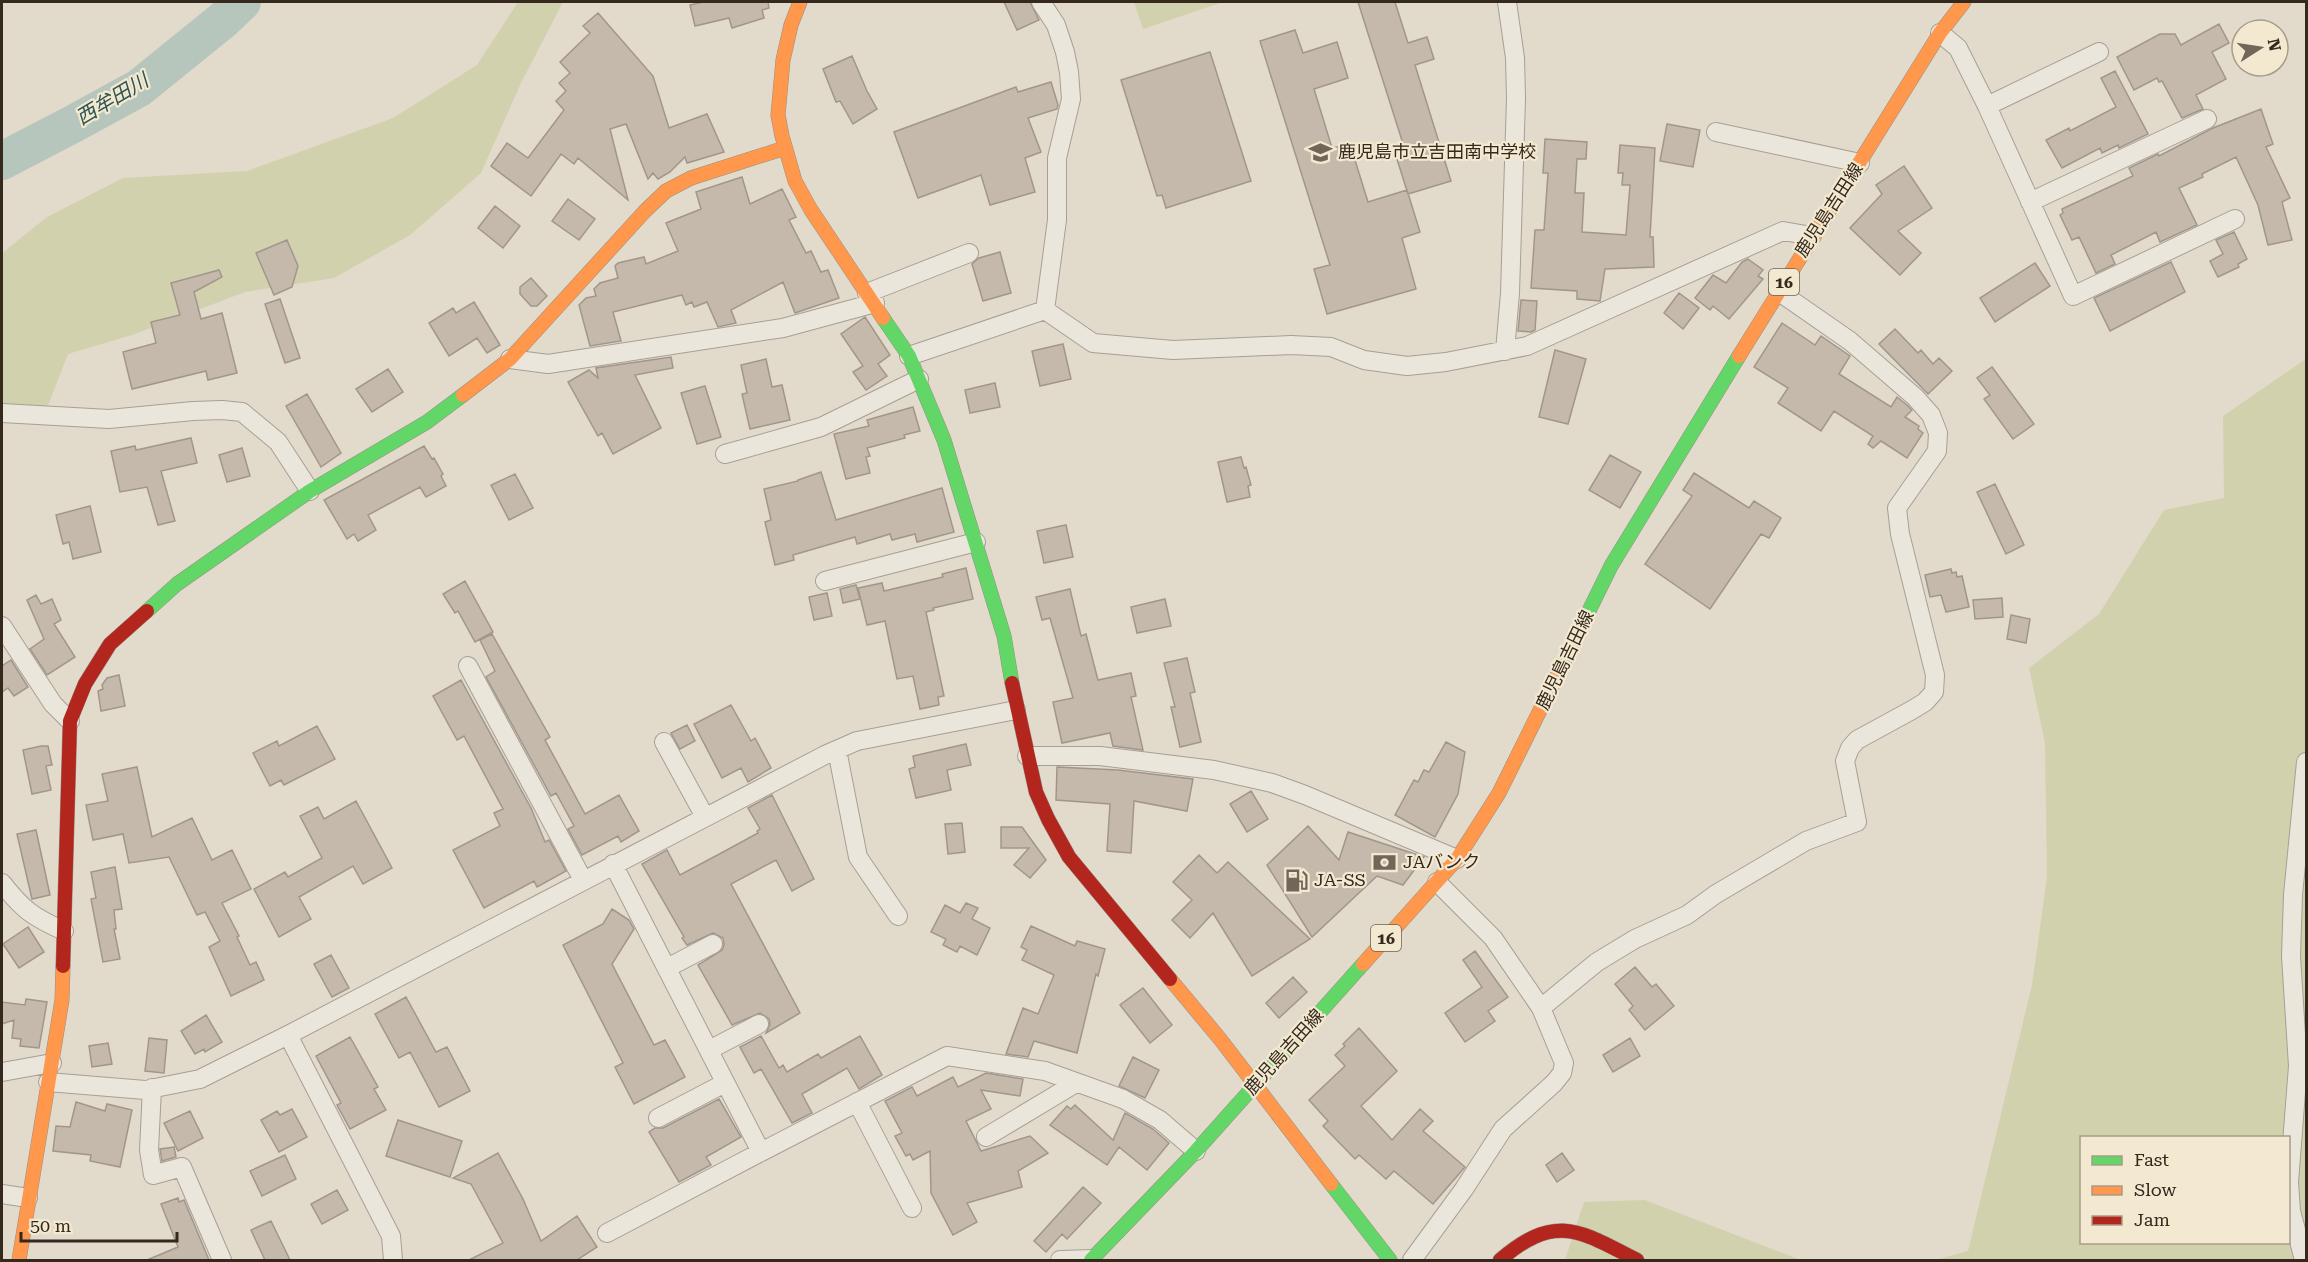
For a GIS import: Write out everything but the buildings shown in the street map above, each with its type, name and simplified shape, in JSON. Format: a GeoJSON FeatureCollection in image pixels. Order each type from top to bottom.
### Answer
{"type":"FeatureCollection","features":[{"type":"Feature","properties":{"kind":"street"},"geometry":{"type":"LineString","coordinates":[[800,2],[791,25],[783,60],[778,115],[785,148],[795,181],[811,210],[909,356],[944,440],[1004,636],[1016,710],[1036,792],[1044,810],[1069,857],[1220,1040],[1390,1260]]}},
{"type":"Feature","properties":{"kind":"street"},"geometry":{"type":"LineString","coordinates":[[1041,2],[1056,25],[1065,52],[1071,99],[1057,158],[1057,220],[1045,310]]}},
{"type":"Feature","properties":{"kind":"street"},"geometry":{"type":"LineString","coordinates":[[1505,351],[1510,293],[1516,98],[1515,58],[1507,2]]}},
{"type":"Feature","properties":{"kind":"street","name":"鹿児島吉田線"},"geometry":{"type":"LineString","coordinates":[[1091,1260],[1196,1151],[1457,859],[1499,793],[1611,566],[1812,236],[1940,33],[1964,2]]}},
{"type":"Feature","properties":{"kind":"street"},"geometry":{"type":"LineString","coordinates":[[1940,33],[1958,48],[1987,106],[2073,297],[2235,219]]}},
{"type":"Feature","properties":{"kind":"street"},"geometry":{"type":"LineString","coordinates":[[1987,106],[2099,52]]}},
{"type":"Feature","properties":{"kind":"street"},"geometry":{"type":"LineString","coordinates":[[2030,202],[2207,118]]}},
{"type":"Feature","properties":{"kind":"street"},"geometry":{"type":"LineString","coordinates":[[1716,132],[1860,163]]}},
{"type":"Feature","properties":{"kind":"street"},"geometry":{"type":"LineString","coordinates":[[19,1260],[62,1000],[70,721],[85,684],[110,644],[177,584],[310,492],[428,422],[510,359],[666,191],[691,178],[785,148]]}},
{"type":"Feature","properties":{"kind":"street"},"geometry":{"type":"LineString","coordinates":[[1045,310],[1093,343],[1173,350],[1291,345],[1331,347],[1364,360],[1407,366],[1446,362],[1527,346],[1783,231],[1812,236]]}},
{"type":"Feature","properties":{"kind":"street"},"geometry":{"type":"LineString","coordinates":[[510,359],[548,364],[783,328],[871,298],[969,253]]}},
{"type":"Feature","properties":{"kind":"street"},"geometry":{"type":"LineString","coordinates":[[1541,1008],[1597,962],[1616,950],[1687,915],[1716,894],[1806,841],[1857,822],[1845,761],[1850,748],[1857,740],[1925,702],[1934,692],[1935,675],[1900,534],[1897,508],[1937,451],[1938,434],[1930,415],[1915,398],[1850,340],[1778,291]]}},
{"type":"Feature","properties":{"kind":"street"},"geometry":{"type":"LineString","coordinates":[[909,356],[1045,310]]}},
{"type":"Feature","properties":{"kind":"street"},"geometry":{"type":"LineString","coordinates":[[725,454],[821,428],[919,379]]}},
{"type":"Feature","properties":{"kind":"street"},"geometry":{"type":"LineString","coordinates":[[2,412],[109,419],[193,411],[242,412],[278,442],[310,492]]}},
{"type":"Feature","properties":{"kind":"street"},"geometry":{"type":"LineString","coordinates":[[825,580],[976,542]]}},
{"type":"Feature","properties":{"kind":"street"},"geometry":{"type":"LineString","coordinates":[[2,626],[53,704],[70,721]]}},
{"type":"Feature","properties":{"kind":"street"},"geometry":{"type":"LineString","coordinates":[[468,666],[583,880]]}},
{"type":"Feature","properties":{"kind":"street"},"geometry":{"type":"LineString","coordinates":[[48,1082],[145,1090],[200,1078],[288,1035],[837,750],[857,741],[1016,710]]}},
{"type":"Feature","properties":{"kind":"street"},"geometry":{"type":"LineString","coordinates":[[664,742],[705,817]]}},
{"type":"Feature","properties":{"kind":"street"},"geometry":{"type":"LineString","coordinates":[[837,750],[858,857],[898,916]]}},
{"type":"Feature","properties":{"kind":"street"},"geometry":{"type":"LineString","coordinates":[[1027,756],[1100,756],[1214,770],[1272,783],[1457,859]]}},
{"type":"Feature","properties":{"kind":"street"},"geometry":{"type":"LineString","coordinates":[[2290,1169],[2298,1066],[2291,956],[2293,895],[2307,762]]}},
{"type":"Feature","properties":{"kind":"street"},"geometry":{"type":"LineString","coordinates":[[614,864],[761,1152]]}},
{"type":"Feature","properties":{"kind":"street"},"geometry":{"type":"LineString","coordinates":[[1412,1260],[1464,1189],[1503,1129],[1554,1083],[1562,1073],[1564,1063],[1541,1008],[1493,938],[1437,882]]}},
{"type":"Feature","properties":{"kind":"street"},"geometry":{"type":"LineString","coordinates":[[2,883],[18,903],[35,918],[64,931]]}},
{"type":"Feature","properties":{"kind":"street"},"geometry":{"type":"LineString","coordinates":[[667,968],[713,944]]}},
{"type":"Feature","properties":{"kind":"street"},"geometry":{"type":"LineString","coordinates":[[709,1050],[759,1024]]}},
{"type":"Feature","properties":{"kind":"street"},"geometry":{"type":"LineString","coordinates":[[288,1035],[391,1236],[393,1260]]}},
{"type":"Feature","properties":{"kind":"street"},"geometry":{"type":"LineString","coordinates":[[607,1233],[947,1056],[1045,1071],[1123,1099],[1160,1120],[1196,1151]]}},
{"type":"Feature","properties":{"kind":"street"},"geometry":{"type":"LineString","coordinates":[[2,1072],[52,1063]]}},
{"type":"Feature","properties":{"kind":"street"},"geometry":{"type":"LineString","coordinates":[[658,1118],[725,1083]]}},
{"type":"Feature","properties":{"kind":"street"},"geometry":{"type":"LineString","coordinates":[[986,1137],[1076,1083]]}},
{"type":"Feature","properties":{"kind":"street"},"geometry":{"type":"LineString","coordinates":[[152,1088],[148,1150],[153,1175],[182,1167],[222,1260]]}},
{"type":"Feature","properties":{"kind":"street"},"geometry":{"type":"LineString","coordinates":[[857,1102],[912,1208]]}},
{"type":"Feature","properties":{"kind":"street"},"geometry":{"type":"LineString","coordinates":[[2,1194],[28,1198]]}},
{"type":"Feature","properties":{"kind":"street"},"geometry":{"type":"LineString","coordinates":[[2290,1196],[2291,1211],[2304,1260]]}},
{"type":"Feature","properties":{"kind":"street"},"geometry":{"type":"LineString","coordinates":[[1500,1260],[1516,1246],[1536,1235],[1554,1231],[1581,1233],[1637,1260]]}},
{"type":"Feature","properties":{"kind":"street"},"geometry":{"type":"LineString","coordinates":[[1060,1260],[1091,1260]]}},
{"type":"Feature","properties":{"kind":"green space"},"geometry":{"type":"Polygon","coordinates":[[[518,2],[563,2],[521,83],[481,173],[410,235],[334,278],[245,292],[132,335],[68,354],[41,423],[2,422],[2,253],[47,217],[123,178],[247,171],[393,118],[477,65],[518,2]]]}},
{"type":"Feature","properties":{"kind":"green space"},"geometry":{"type":"Polygon","coordinates":[[[1134,2],[1223,2],[1143,29],[1134,2]]]}},
{"type":"Feature","properties":{"kind":"green space"},"geometry":{"type":"Polygon","coordinates":[[[2306,359],[2306,1260],[1936,1260],[1968,1251],[2032,985],[2047,877],[2045,743],[2029,668],[2099,614],[2164,510],[2224,498],[2223,416],[2306,359]]]}},
{"type":"Feature","properties":{"kind":"green space"},"geometry":{"type":"Polygon","coordinates":[[[1645,1200],[1801,1260],[1565,1260],[1584,1202],[1645,1200]]]}},
{"type":"Feature","properties":{"kind":"waterway","name":"西牟田川"},"geometry":{"type":"LineString","coordinates":[[2,161],[139,88],[242,2]]}},
{"type":"Feature","properties":{"kind":"traffic: fast"},"geometry":{"type":"LineString","coordinates":[[883,318],[909,356],[944,440],[1004,636],[1012,683]]}},
{"type":"Feature","properties":{"kind":"traffic: fast"},"geometry":{"type":"LineString","coordinates":[[1559,672],[1611,566],[1739,356]]}},
{"type":"Feature","properties":{"kind":"traffic: fast"},"geometry":{"type":"LineString","coordinates":[[147,611],[177,584],[310,491],[427,422],[463,395]]}},
{"type":"Feature","properties":{"kind":"traffic: fast"},"geometry":{"type":"LineString","coordinates":[[1091,1260],[1196,1151],[1363,964]]}},
{"type":"Feature","properties":{"kind":"traffic: fast"},"geometry":{"type":"LineString","coordinates":[[1331,1184],[1390,1260]]}},
{"type":"Feature","properties":{"kind":"traffic: slow"},"geometry":{"type":"LineString","coordinates":[[800,2],[791,25],[783,60],[778,115],[782,136],[795,181],[811,210],[883,318]]}},
{"type":"Feature","properties":{"kind":"traffic: slow"},"geometry":{"type":"LineString","coordinates":[[1739,356],[1940,33],[1964,2]]}},
{"type":"Feature","properties":{"kind":"traffic: slow"},"geometry":{"type":"LineString","coordinates":[[463,395],[510,359],[666,191],[691,178],[785,148]]}},
{"type":"Feature","properties":{"kind":"traffic: slow"},"geometry":{"type":"LineString","coordinates":[[1363,964],[1457,859],[1499,793],[1559,672]]}},
{"type":"Feature","properties":{"kind":"traffic: slow"},"geometry":{"type":"LineString","coordinates":[[19,1260],[62,1000],[63,966]]}},
{"type":"Feature","properties":{"kind":"traffic: slow"},"geometry":{"type":"LineString","coordinates":[[1170,979],[1220,1039],[1331,1184]]}},
{"type":"Feature","properties":{"kind":"traffic: jam"},"geometry":{"type":"LineString","coordinates":[[63,966],[70,721],[85,684],[110,644],[147,611]]}},
{"type":"Feature","properties":{"kind":"traffic: jam"},"geometry":{"type":"LineString","coordinates":[[1012,683],[1036,792],[1048,819],[1069,857],[1170,979]]}},
{"type":"Feature","properties":{"kind":"traffic: jam"},"geometry":{"type":"LineString","coordinates":[[1500,1260],[1520,1245],[1553,1231],[1568,1231],[1583,1235],[1637,1260]]}},
{"type":"Feature","properties":{"kind":"place","name":"鹿児島市立吉田南中学校"},"geometry":{"type":"Point","coordinates":[1320,152]}},
{"type":"Feature","properties":{"kind":"place","name":"JAバンク"},"geometry":{"type":"Point","coordinates":[1385,862]}},
{"type":"Feature","properties":{"kind":"place","name":"JA-SS"},"geometry":{"type":"Point","coordinates":[1296,880]}}]}
